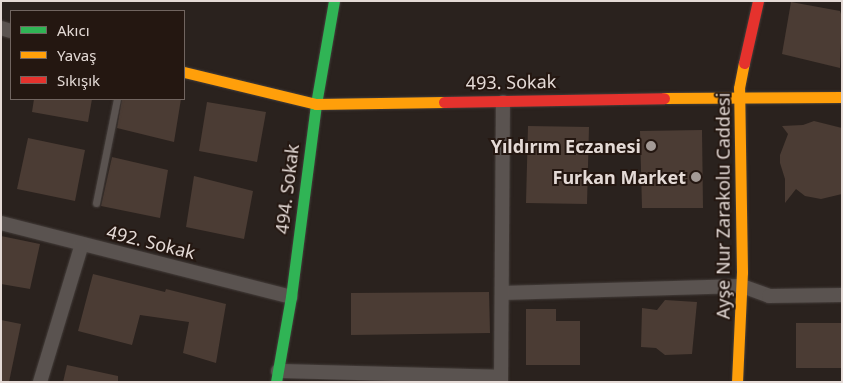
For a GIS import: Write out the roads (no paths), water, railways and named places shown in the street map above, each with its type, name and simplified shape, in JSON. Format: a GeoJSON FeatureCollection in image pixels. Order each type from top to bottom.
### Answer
{"type":"FeatureCollection","features":[{"type":"Feature","properties":{"kind":"street","name":"494. Sokak"},"geometry":{"type":"LineString","coordinates":[[277,376],[291,297],[316,104],[334,1]]}},
{"type":"Feature","properties":{"kind":"street","name":"Ayşe Nur Zarakolu Caddesi"},"geometry":{"type":"LineString","coordinates":[[737,382],[742,286],[739,97],[758,1]]}},
{"type":"Feature","properties":{"kind":"street","name":"493. Sokak"},"geometry":{"type":"LineString","coordinates":[[185,72],[316,104],[739,97],[842,98]]}},
{"type":"Feature","properties":{"kind":"street"},"geometry":{"type":"LineString","coordinates":[[277,376],[501,380],[504,102]]}},
{"type":"Feature","properties":{"kind":"street","name":"492. Sokak"},"geometry":{"type":"LineString","coordinates":[[1,223],[291,297]]}},
{"type":"Feature","properties":{"kind":"street"},"geometry":{"type":"LineString","coordinates":[[40,382],[82,244]]}},
{"type":"Feature","properties":{"kind":"street"},"geometry":{"type":"LineString","coordinates":[[502,293],[742,286],[769,296],[842,295]]}},
{"type":"Feature","properties":{"kind":"lane"},"geometry":{"type":"LineString","coordinates":[[96,203],[117,100]]}},
{"type":"Feature","properties":{"kind":"place","name":"Yıldırım Eczanesi"},"geometry":{"type":"Point","coordinates":[651,146]}},
{"type":"Feature","properties":{"kind":"place","name":"Furkan Market"},"geometry":{"type":"Point","coordinates":[696,177]}}]}
